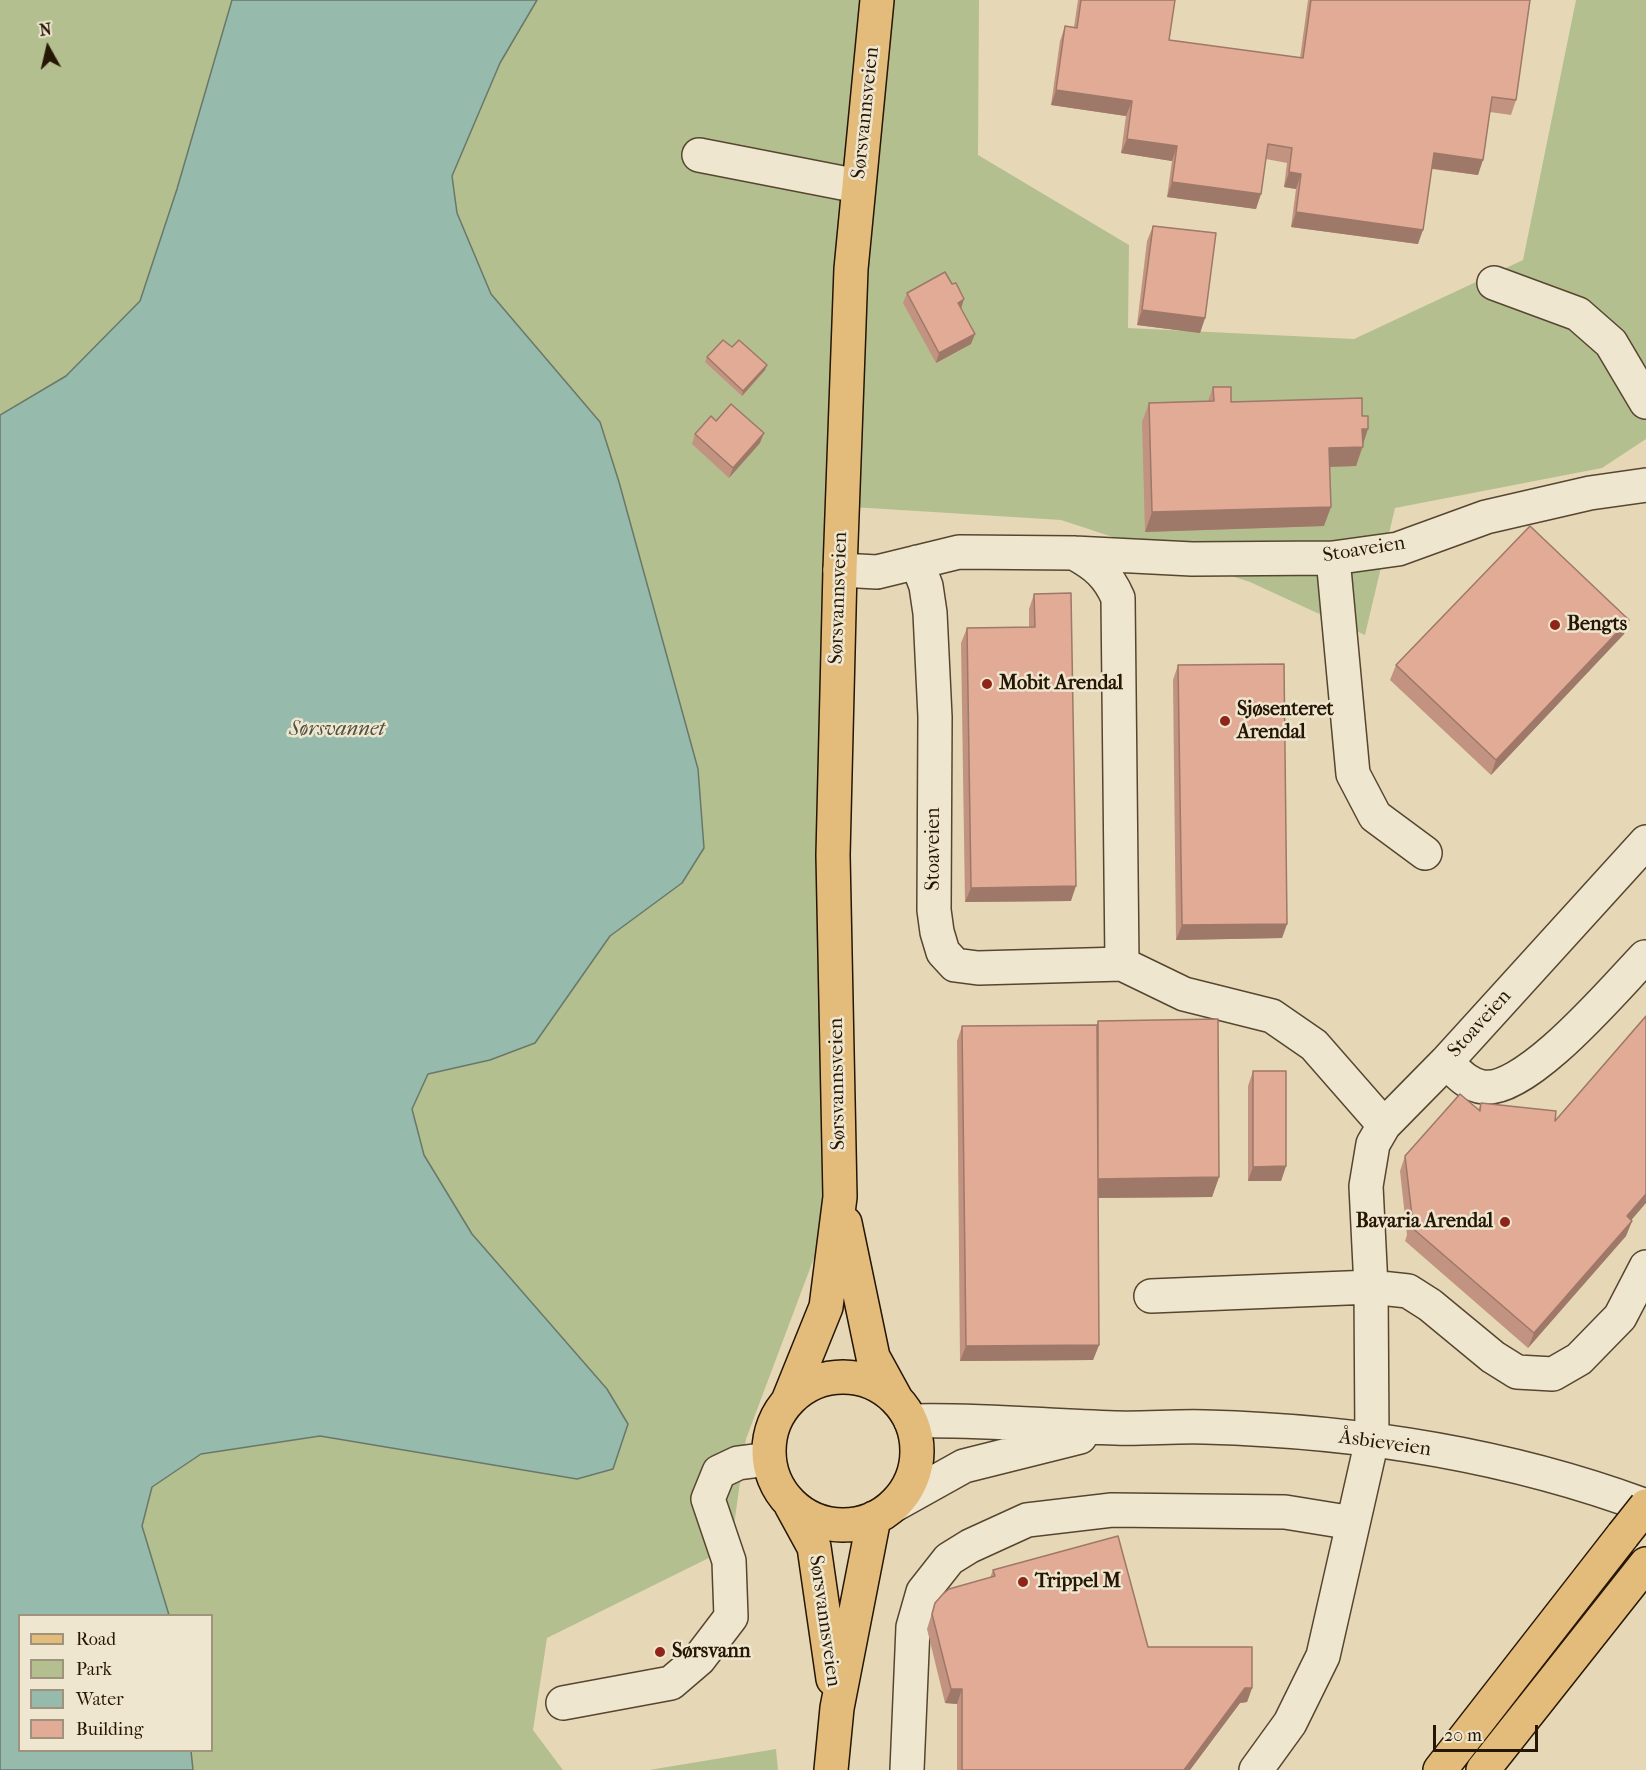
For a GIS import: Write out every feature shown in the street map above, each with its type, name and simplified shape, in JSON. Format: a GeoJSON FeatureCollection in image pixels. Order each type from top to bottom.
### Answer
{"type":"FeatureCollection","features":[{"type":"Feature","properties":{"kind":"main road","name":"Sørsvannsveien"},"geometry":{"type":"LineString","coordinates":[[788,1401],[826,1307],[840,1197],[833,855],[840,570],[851,269],[878,0]]}},
{"type":"Feature","properties":{"kind":"main road","name":"Sørsvannsveien"},"geometry":{"type":"LineString","coordinates":[[840,1197],[873,1358],[904,1411]]}},
{"type":"Feature","properties":{"kind":"main road"},"geometry":{"type":"LineString","coordinates":[[830,1378],[863,1381],[878,1386],[904,1411],[916,1443],[915,1466],[908,1487],[884,1512],[853,1525],[830,1525],[809,1518],[791,1505],[776,1484],[769,1459],[769,1438],[776,1418],[788,1401],[807,1386],[830,1378]]}},
{"type":"Feature","properties":{"kind":"main road","name":"Sørsvannsveien"},"geometry":{"type":"LineString","coordinates":[[791,1505],[814,1547],[837,1708]]}},
{"type":"Feature","properties":{"kind":"main road"},"geometry":{"type":"LineString","coordinates":[[1440,1770],[1646,1506]]}},
{"type":"Feature","properties":{"kind":"main road","name":"Sørsvannsveien"},"geometry":{"type":"LineString","coordinates":[[831,1770],[837,1708],[884,1512]]}},
{"type":"Feature","properties":{"kind":"main road"},"geometry":{"type":"LineString","coordinates":[[1483,1770],[1646,1564]]}},
{"type":"Feature","properties":{"kind":"street"},"geometry":{"type":"LineString","coordinates":[[699,155],[858,186]]}},
{"type":"Feature","properties":{"kind":"street"},"geometry":{"type":"LineString","coordinates":[[1494,283],[1578,314],[1611,344],[1645,399]]}},
{"type":"Feature","properties":{"kind":"street","name":"Stoaveien"},"geometry":{"type":"LineString","coordinates":[[840,570],[877,572],[959,552],[1192,559],[1333,558],[1398,549],[1486,517],[1590,493],[1646,485]]}},
{"type":"Feature","properties":{"kind":"street","name":"Stoaveien"},"geometry":{"type":"LineString","coordinates":[[1074,554],[1095,564],[1110,579],[1118,598],[1122,964]]}},
{"type":"Feature","properties":{"kind":"street"},"geometry":{"type":"LineString","coordinates":[[1333,558],[1353,774],[1375,816],[1425,853]]}},
{"type":"Feature","properties":{"kind":"street","name":"Stoaveien"},"geometry":{"type":"LineString","coordinates":[[917,562],[926,586],[930,614],[935,717],[934,910],[943,952],[955,965],[978,968],[1122,964],[1184,994],[1272,1016],[1314,1045],[1384,1125]]}},
{"type":"Feature","properties":{"kind":"street","name":"Stoaveien"},"geometry":{"type":"LineString","coordinates":[[1256,1770],[1290,1723],[1323,1656],[1372,1440],[1371,1287],[1366,1186],[1373,1144],[1384,1125],[1642,853]]}},
{"type":"Feature","properties":{"kind":"street"},"geometry":{"type":"LineString","coordinates":[[1446,1062],[1470,1083],[1485,1088],[1506,1085],[1547,1057],[1645,957]]}},
{"type":"Feature","properties":{"kind":"street"},"geometry":{"type":"LineString","coordinates":[[1151,1296],[1371,1287],[1408,1291],[1430,1305],[1493,1357],[1517,1372],[1553,1374],[1579,1359],[1620,1317],[1646,1267]]}},
{"type":"Feature","properties":{"kind":"street","name":"Åsbieveien"},"geometry":{"type":"LineString","coordinates":[[904,1411],[962,1420],[1116,1428],[1205,1427],[1372,1440],[1489,1460],[1594,1487],[1646,1506]]}},
{"type":"Feature","properties":{"kind":"street","name":"Åsbieveien"},"geometry":{"type":"LineString","coordinates":[[884,1512],[964,1466],[1116,1428]]}},
{"type":"Feature","properties":{"kind":"street"},"geometry":{"type":"LineString","coordinates":[[563,1702],[670,1683],[699,1659],[730,1617],[729,1561],[708,1499],[719,1472],[738,1463],[769,1459]]}},
{"type":"Feature","properties":{"kind":"street"},"geometry":{"type":"LineString","coordinates":[[907,1770],[913,1627],[923,1592],[949,1559],[970,1546],[1027,1520],[1112,1510],[1285,1512],[1353,1523]]}},
{"type":"Feature","properties":{"kind":"green space"},"geometry":{"type":"Polygon","coordinates":[[[0,0],[232,0],[177,189],[140,301],[66,376],[0,415],[0,0]]]}},
{"type":"Feature","properties":{"kind":"green space"},"geometry":{"type":"Polygon","coordinates":[[[537,0],[979,0],[978,155],[1129,245],[1128,328],[1354,339],[1523,260],[1576,0],[1646,0],[1646,439],[1602,468],[1395,508],[1365,635],[1250,582],[1061,520],[852,507],[821,629],[825,836],[839,1047],[820,1242],[746,1439],[731,1547],[547,1638],[533,1730],[563,1770],[193,1770],[191,1752],[213,1752],[213,1614],[169,1614],[142,1526],[152,1487],[200,1454],[320,1436],[446,1455],[628,1424],[607,1389],[472,1234],[424,1155],[412,1109],[428,1074],[490,1060],[535,1043],[610,936],[682,883],[698,769],[619,482],[600,422],[491,294],[457,213],[452,176],[500,63],[537,0]]]}},
{"type":"Feature","properties":{"kind":"green space"},"geometry":{"type":"Polygon","coordinates":[[[776,1749],[778,1770],[649,1770],[776,1749]]]}},
{"type":"Feature","properties":{"kind":"water","name":"Sørsvannet"},"geometry":{"type":"Polygon","coordinates":[[[232,0],[537,0],[500,63],[452,176],[457,213],[491,294],[600,422],[619,482],[698,769],[704,848],[682,883],[610,936],[535,1043],[490,1060],[428,1074],[412,1109],[424,1155],[472,1234],[607,1389],[628,1424],[613,1469],[577,1479],[320,1436],[201,1454],[152,1487],[142,1526],[169,1614],[18,1614],[18,1752],[191,1752],[193,1770],[0,1770],[0,415],[66,376],[140,301],[177,189],[232,0]]]}},
{"type":"Feature","properties":{"kind":"building"},"geometry":{"type":"Polygon","coordinates":[[[1081,0],[1175,0],[1169,40],[1303,58],[1311,0],[1530,0],[1516,100],[1492,97],[1483,160],[1434,153],[1423,230],[1296,212],[1301,174],[1289,172],[1292,148],[1268,144],[1261,194],[1172,182],[1177,146],[1127,139],[1132,101],[1056,90],[1065,26],[1077,28],[1081,0]]]}},
{"type":"Feature","properties":{"kind":"building"},"geometry":{"type":"Polygon","coordinates":[[[1153,226],[1216,233],[1205,318],[1142,310],[1153,226]]]}},
{"type":"Feature","properties":{"kind":"building"},"geometry":{"type":"Polygon","coordinates":[[[945,272],[952,284],[956,283],[964,299],[958,303],[975,334],[939,353],[907,293],[945,272]]]}},
{"type":"Feature","properties":{"kind":"building"},"geometry":{"type":"Polygon","coordinates":[[[723,340],[732,347],[739,340],[767,365],[743,391],[707,357],[723,340]]]}},
{"type":"Feature","properties":{"kind":"building"},"geometry":{"type":"Polygon","coordinates":[[[1213,387],[1231,387],[1231,402],[1362,398],[1362,416],[1368,416],[1368,429],[1362,429],[1363,447],[1329,448],[1331,507],[1152,512],[1149,403],[1214,401],[1213,387]]]}},
{"type":"Feature","properties":{"kind":"building"},"geometry":{"type":"Polygon","coordinates":[[[731,404],[764,433],[733,468],[695,434],[711,416],[716,421],[731,404]]]}},
{"type":"Feature","properties":{"kind":"building"},"geometry":{"type":"Polygon","coordinates":[[[1530,526],[1629,620],[1496,760],[1396,665],[1530,526]]]}},
{"type":"Feature","properties":{"kind":"building"},"geometry":{"type":"Polygon","coordinates":[[[1071,593],[1076,886],[971,888],[967,628],[1035,627],[1034,594],[1071,593]]]}},
{"type":"Feature","properties":{"kind":"building"},"geometry":{"type":"Polygon","coordinates":[[[1284,664],[1287,924],[1182,925],[1178,665],[1284,664]]]}},
{"type":"Feature","properties":{"kind":"building"},"geometry":{"type":"Polygon","coordinates":[[[1646,1016],[1646,1194],[1627,1216],[1632,1221],[1534,1333],[1410,1226],[1413,1224],[1405,1156],[1460,1094],[1480,1111],[1481,1103],[1556,1111],[1555,1121],[1646,1016]]]}},
{"type":"Feature","properties":{"kind":"building"},"geometry":{"type":"Polygon","coordinates":[[[1218,1019],[1219,1177],[1098,1179],[1098,1021],[1218,1019]]]}},
{"type":"Feature","properties":{"kind":"building"},"geometry":{"type":"Polygon","coordinates":[[[1097,1025],[1099,1345],[966,1346],[962,1026],[1097,1025]]]}},
{"type":"Feature","properties":{"kind":"building"},"geometry":{"type":"Polygon","coordinates":[[[1253,1071],[1286,1071],[1286,1166],[1253,1167],[1253,1071]]]}},
{"type":"Feature","properties":{"kind":"building"},"geometry":{"type":"Polygon","coordinates":[[[1118,1536],[1148,1647],[1252,1647],[1252,1688],[1245,1688],[1184,1770],[962,1770],[962,1689],[951,1689],[932,1614],[935,1603],[949,1589],[995,1576],[993,1570],[1118,1536]]]}},
{"type":"Feature","properties":{"kind":"place","name":"Bengts"},"geometry":{"type":"Point","coordinates":[1555,625]}},
{"type":"Feature","properties":{"kind":"place","name":"Mobit Arendal"},"geometry":{"type":"Point","coordinates":[987,684]}},
{"type":"Feature","properties":{"kind":"place","name":"Sjøsenteret Arendal"},"geometry":{"type":"Point","coordinates":[1225,721]}},
{"type":"Feature","properties":{"kind":"place","name":"Bavaria Arendal"},"geometry":{"type":"Point","coordinates":[1505,1222]}},
{"type":"Feature","properties":{"kind":"place","name":"Trippel M"},"geometry":{"type":"Point","coordinates":[1023,1582]}},
{"type":"Feature","properties":{"kind":"place","name":"Sørsvann"},"geometry":{"type":"Point","coordinates":[660,1652]}}]}
